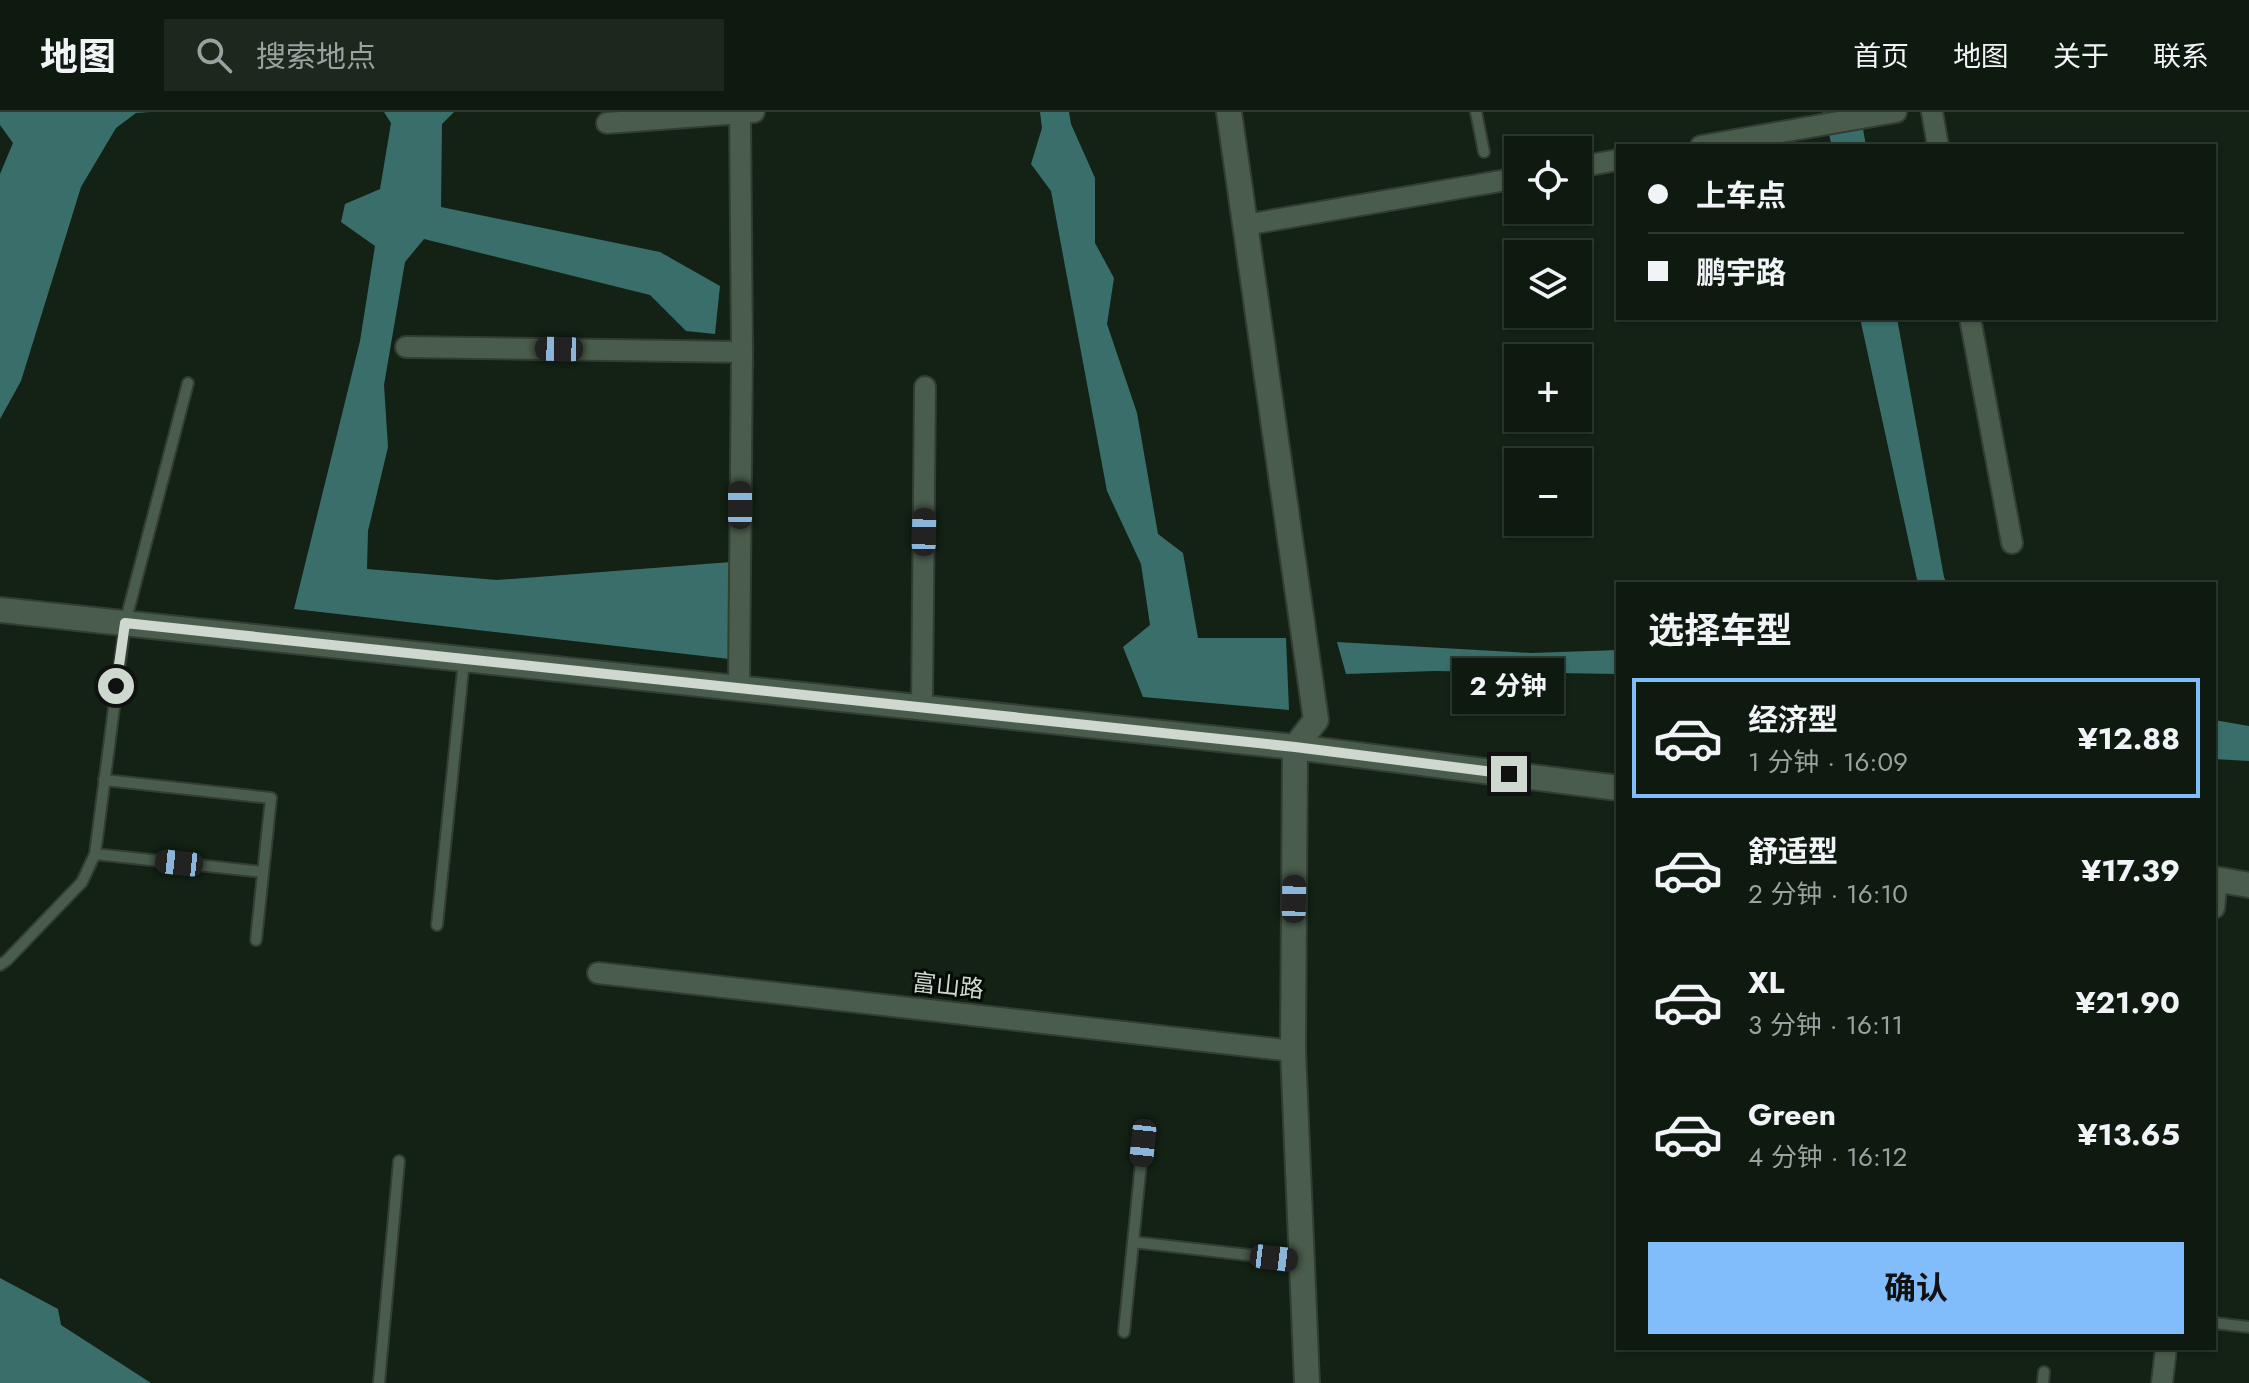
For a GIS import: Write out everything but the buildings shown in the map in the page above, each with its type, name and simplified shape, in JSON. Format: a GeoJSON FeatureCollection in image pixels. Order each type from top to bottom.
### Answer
{"type":"FeatureCollection","features":[{"type":"Feature","properties":{"kind":"main road"},"geometry":{"type":"LineString","coordinates":[[1229,112],[1316,720],[1295,747],[1293,1051],[1307,1383]]}},
{"type":"Feature","properties":{"kind":"main road"},"geometry":{"type":"LineString","coordinates":[[0,610],[1295,747],[1616,788]]}},
{"type":"Feature","properties":{"kind":"main road"},"geometry":{"type":"LineString","coordinates":[[2216,879],[2249,885]]}},
{"type":"Feature","properties":{"kind":"street"},"geometry":{"type":"LineString","coordinates":[[1712,144],[1896,112]]}},
{"type":"Feature","properties":{"kind":"street"},"geometry":{"type":"LineString","coordinates":[[1932,112],[1938,144]]}},
{"type":"Feature","properties":{"kind":"street"},"geometry":{"type":"LineString","coordinates":[[607,123],[747,113],[739,687]]}},
{"type":"Feature","properties":{"kind":"street"},"geometry":{"type":"LineString","coordinates":[[1592,165],[1616,160]]}},
{"type":"Feature","properties":{"kind":"street"},"geometry":{"type":"LineString","coordinates":[[1245,225],[1504,180]]}},
{"type":"Feature","properties":{"kind":"street"},"geometry":{"type":"LineString","coordinates":[[1970,320],[2012,543]]}},
{"type":"Feature","properties":{"kind":"street"},"geometry":{"type":"LineString","coordinates":[[406,347],[742,352]]}},
{"type":"Feature","properties":{"kind":"street"},"geometry":{"type":"LineString","coordinates":[[922,707],[925,387]]}},
{"type":"Feature","properties":{"kind":"street","name":"富山路"},"geometry":{"type":"LineString","coordinates":[[598,973],[1293,1051]]}},
{"type":"Feature","properties":{"kind":"street"},"geometry":{"type":"LineString","coordinates":[[2162,1383],[2166,1350]]}},
{"type":"Feature","properties":{"kind":"lane"},"geometry":{"type":"LineString","coordinates":[[1476,112],[1484,152]]}},
{"type":"Feature","properties":{"kind":"lane"},"geometry":{"type":"LineString","coordinates":[[0,965],[82,882],[95,854],[125,623],[188,383]]}},
{"type":"Feature","properties":{"kind":"lane"},"geometry":{"type":"LineString","coordinates":[[437,925],[465,659]]}},
{"type":"Feature","properties":{"kind":"lane"},"geometry":{"type":"LineString","coordinates":[[104,780],[271,798],[256,940]]}},
{"type":"Feature","properties":{"kind":"lane"},"geometry":{"type":"LineString","coordinates":[[95,854],[263,872]]}},
{"type":"Feature","properties":{"kind":"lane"},"geometry":{"type":"LineString","coordinates":[[1124,1332],[1143,1143]]}},
{"type":"Feature","properties":{"kind":"lane"},"geometry":{"type":"LineString","coordinates":[[379,1383],[399,1161]]}},
{"type":"Feature","properties":{"kind":"lane"},"geometry":{"type":"LineString","coordinates":[[1133,1242],[1302,1261]]}},
{"type":"Feature","properties":{"kind":"lane"},"geometry":{"type":"LineString","coordinates":[[2216,1323],[2249,1327]]}},
{"type":"Feature","properties":{"kind":"water"},"geometry":{"type":"Polygon","coordinates":[[[0,112],[150,112],[136,113],[116,128],[81,187],[21,381],[0,419],[0,174],[13,143],[0,125],[0,112]]]}},
{"type":"Feature","properties":{"kind":"water"},"geometry":{"type":"Polygon","coordinates":[[[384,112],[454,112],[442,124],[441,207],[660,252],[720,286],[715,334],[686,331],[650,295],[424,239],[405,262],[384,385],[388,447],[368,531],[367,569],[497,580],[731,562],[729,659],[294,609],[360,341],[375,246],[341,222],[345,204],[380,189],[391,123],[384,112]]]}},
{"type":"Feature","properties":{"kind":"water"},"geometry":{"type":"Polygon","coordinates":[[[1040,112],[1069,112],[1071,124],[1095,178],[1095,243],[1114,278],[1107,324],[1137,413],[1158,534],[1183,553],[1198,638],[1286,638],[1289,710],[1143,697],[1123,647],[1150,625],[1141,564],[1107,491],[1051,191],[1031,164],[1042,128],[1040,112]]]}},
{"type":"Feature","properties":{"kind":"water"},"geometry":{"type":"Polygon","coordinates":[[[1823,112],[1860,112],[1866,144],[1831,144],[1823,112]]]}},
{"type":"Feature","properties":{"kind":"water"},"geometry":{"type":"Polygon","coordinates":[[[1860,320],[1897,320],[1946,582],[1918,582],[1860,320]]]}},
{"type":"Feature","properties":{"kind":"water"},"geometry":{"type":"Polygon","coordinates":[[[1337,642],[1532,653],[1616,650],[1616,674],[1434,671],[1346,674],[1337,642]]]}},
{"type":"Feature","properties":{"kind":"water"},"geometry":{"type":"Polygon","coordinates":[[[2216,720],[2249,726],[2249,761],[2216,759],[2216,720]]]}},
{"type":"Feature","properties":{"kind":"water"},"geometry":{"type":"Polygon","coordinates":[[[0,1278],[58,1309],[61,1325],[151,1383],[0,1383],[0,1278]]]}},
{"type":"Feature","properties":{"kind":"route"},"geometry":{"type":"LineString","coordinates":[[116,686],[125,623],[1295,747],[1509,774]]}}]}
